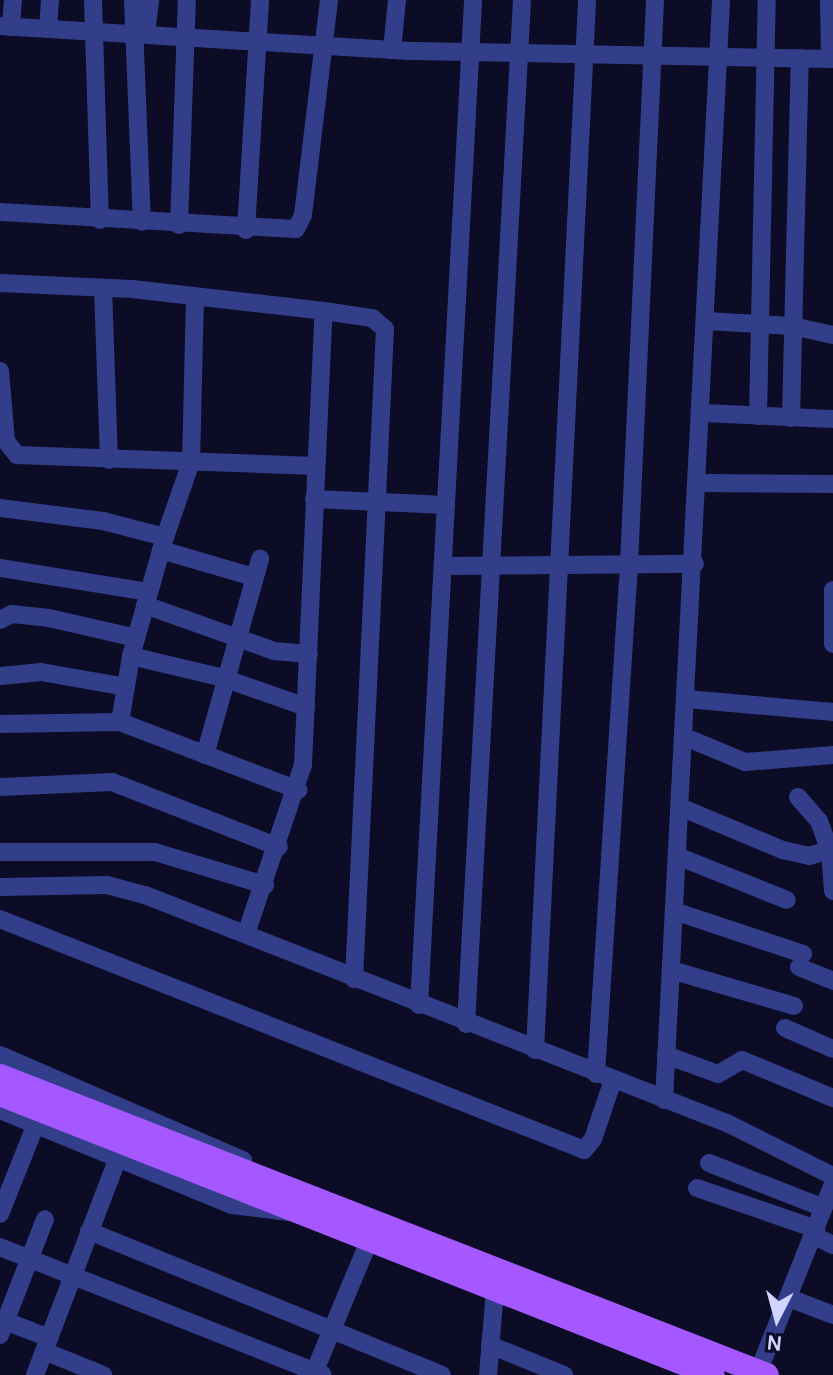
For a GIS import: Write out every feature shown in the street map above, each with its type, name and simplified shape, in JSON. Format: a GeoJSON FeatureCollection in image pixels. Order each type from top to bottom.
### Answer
{"type":"FeatureCollection","features":[{"type":"Feature","properties":{"kind":"main road"},"geometry":{"type":"LineString","coordinates":[[0,1076],[496,1280],[671,1367],[713,1375]]}},
{"type":"Feature","properties":{"kind":"main road"},"geometry":{"type":"LineString","coordinates":[[0,1094],[256,1183],[296,1212],[369,1241],[496,1280],[761,1374]]}},
{"type":"Feature","properties":{"kind":"street"},"geometry":{"type":"LineString","coordinates":[[13,0],[6,27],[392,50],[831,58],[829,0]]}},
{"type":"Feature","properties":{"kind":"street"},"geometry":{"type":"LineString","coordinates":[[48,29],[50,0]]}},
{"type":"Feature","properties":{"kind":"street"},"geometry":{"type":"LineString","coordinates":[[93,0],[100,220]]}},
{"type":"Feature","properties":{"kind":"street"},"geometry":{"type":"LineString","coordinates":[[133,0],[139,34],[142,222]]}},
{"type":"Feature","properties":{"kind":"street"},"geometry":{"type":"LineString","coordinates":[[139,34],[150,0]]}},
{"type":"Feature","properties":{"kind":"street"},"geometry":{"type":"LineString","coordinates":[[179,225],[187,0]]}},
{"type":"Feature","properties":{"kind":"street"},"geometry":{"type":"LineString","coordinates":[[246,230],[260,0]]}},
{"type":"Feature","properties":{"kind":"street"},"geometry":{"type":"LineString","coordinates":[[0,212],[288,232],[302,223],[329,0]]}},
{"type":"Feature","properties":{"kind":"street"},"geometry":{"type":"LineString","coordinates":[[392,50],[397,0]]}},
{"type":"Feature","properties":{"kind":"street"},"geometry":{"type":"LineString","coordinates":[[419,1005],[473,0]]}},
{"type":"Feature","properties":{"kind":"street"},"geometry":{"type":"LineString","coordinates":[[466,1024],[522,0]]}},
{"type":"Feature","properties":{"kind":"street"},"geometry":{"type":"LineString","coordinates":[[535,1050],[562,564],[587,0]]}},
{"type":"Feature","properties":{"kind":"street"},"geometry":{"type":"LineString","coordinates":[[0,919],[584,1150],[593,1139],[605,1077],[655,0]]}},
{"type":"Feature","properties":{"kind":"street"},"geometry":{"type":"LineString","coordinates":[[664,1100],[703,413],[721,0]]}},
{"type":"Feature","properties":{"kind":"street"},"geometry":{"type":"LineString","coordinates":[[758,416],[767,0]]}},
{"type":"Feature","properties":{"kind":"street"},"geometry":{"type":"LineString","coordinates":[[791,418],[800,58]]}},
{"type":"Feature","properties":{"kind":"street"},"geometry":{"type":"LineString","coordinates":[[0,283],[103,288],[324,311],[372,318],[385,329],[354,979]]}},
{"type":"Feature","properties":{"kind":"street"},"geometry":{"type":"LineString","coordinates":[[103,288],[109,460]]}},
{"type":"Feature","properties":{"kind":"street"},"geometry":{"type":"LineString","coordinates":[[120,722],[133,647],[163,543],[191,462],[195,297]]}},
{"type":"Feature","properties":{"kind":"street"},"geometry":{"type":"LineString","coordinates":[[246,934],[298,790],[309,654],[324,311]]}},
{"type":"Feature","properties":{"kind":"street"},"geometry":{"type":"LineString","coordinates":[[706,321],[792,326],[833,335]]}},
{"type":"Feature","properties":{"kind":"street"},"geometry":{"type":"LineString","coordinates":[[0,371],[6,441],[17,455],[316,466]]}},
{"type":"Feature","properties":{"kind":"street"},"geometry":{"type":"LineString","coordinates":[[703,413],[833,419]]}},
{"type":"Feature","properties":{"kind":"street"},"geometry":{"type":"LineString","coordinates":[[699,483],[833,484]]}},
{"type":"Feature","properties":{"kind":"street"},"geometry":{"type":"LineString","coordinates":[[314,499],[446,505]]}},
{"type":"Feature","properties":{"kind":"street"},"geometry":{"type":"LineString","coordinates":[[0,508],[103,521],[163,543],[257,568],[205,755]]}},
{"type":"Feature","properties":{"kind":"street"},"geometry":{"type":"LineString","coordinates":[[443,566],[695,564]]}},
{"type":"Feature","properties":{"kind":"street"},"geometry":{"type":"LineString","coordinates":[[0,568],[147,598],[239,639],[309,654]]}},
{"type":"Feature","properties":{"kind":"street"},"geometry":{"type":"LineString","coordinates":[[833,590],[833,644]]}},
{"type":"Feature","properties":{"kind":"street"},"geometry":{"type":"LineString","coordinates":[[0,620],[12,614],[49,618],[226,682],[306,707]]}},
{"type":"Feature","properties":{"kind":"street"},"geometry":{"type":"LineString","coordinates":[[0,676],[41,672],[126,687]]}},
{"type":"Feature","properties":{"kind":"street"},"geometry":{"type":"LineString","coordinates":[[687,699],[833,712]]}},
{"type":"Feature","properties":{"kind":"street"},"geometry":{"type":"LineString","coordinates":[[0,724],[120,722],[298,790]]}},
{"type":"Feature","properties":{"kind":"street"},"geometry":{"type":"LineString","coordinates":[[685,737],[745,762],[833,755]]}},
{"type":"Feature","properties":{"kind":"street"},"geometry":{"type":"LineString","coordinates":[[0,787],[112,782],[279,847]]}},
{"type":"Feature","properties":{"kind":"street"},"geometry":{"type":"LineString","coordinates":[[798,797],[819,821],[831,850],[833,891]]}},
{"type":"Feature","properties":{"kind":"street"},"geometry":{"type":"LineString","coordinates":[[680,807],[783,850],[809,856],[831,850]]}},
{"type":"Feature","properties":{"kind":"street"},"geometry":{"type":"LineString","coordinates":[[0,852],[155,852],[265,885]]}},
{"type":"Feature","properties":{"kind":"street"},"geometry":{"type":"LineString","coordinates":[[677,856],[787,900]]}},
{"type":"Feature","properties":{"kind":"street"},"geometry":{"type":"LineString","coordinates":[[0,887],[107,885],[246,934],[466,1024],[729,1124],[833,1176]]}},
{"type":"Feature","properties":{"kind":"street"},"geometry":{"type":"LineString","coordinates":[[674,911],[801,960],[833,981]]}},
{"type":"Feature","properties":{"kind":"street"},"geometry":{"type":"LineString","coordinates":[[671,970],[794,1006]]}},
{"type":"Feature","properties":{"kind":"street"},"geometry":{"type":"LineString","coordinates":[[785,1028],[833,1049]]}},
{"type":"Feature","properties":{"kind":"street"},"geometry":{"type":"LineString","coordinates":[[0,1055],[234,1155],[256,1183]]}},
{"type":"Feature","properties":{"kind":"street"},"geometry":{"type":"LineString","coordinates":[[666,1055],[718,1074],[742,1060],[833,1098]]}},
{"type":"Feature","properties":{"kind":"street"},"geometry":{"type":"LineString","coordinates":[[0,1110],[232,1205],[296,1212]]}},
{"type":"Feature","properties":{"kind":"street"},"geometry":{"type":"LineString","coordinates":[[0,1214],[36,1124]]}},
{"type":"Feature","properties":{"kind":"street"},"geometry":{"type":"LineString","coordinates":[[35,1375],[118,1158]]}},
{"type":"Feature","properties":{"kind":"street"},"geometry":{"type":"LineString","coordinates":[[709,1163],[824,1208]]}},
{"type":"Feature","properties":{"kind":"street"},"geometry":{"type":"LineString","coordinates":[[761,1374],[833,1184]]}},
{"type":"Feature","properties":{"kind":"street"},"geometry":{"type":"LineString","coordinates":[[697,1188],[815,1232],[833,1245]]}},
{"type":"Feature","properties":{"kind":"street"},"geometry":{"type":"LineString","coordinates":[[45,1219],[2,1325],[46,1344],[103,1375]]}},
{"type":"Feature","properties":{"kind":"street"},"geometry":{"type":"LineString","coordinates":[[89,1231],[442,1375]]}},
{"type":"Feature","properties":{"kind":"street"},"geometry":{"type":"LineString","coordinates":[[0,1247],[317,1374],[329,1331],[369,1241]]}},
{"type":"Feature","properties":{"kind":"street"},"geometry":{"type":"LineString","coordinates":[[488,1375],[496,1280]]}},
{"type":"Feature","properties":{"kind":"street"},"geometry":{"type":"LineString","coordinates":[[789,1298],[833,1315]]}},
{"type":"Feature","properties":{"kind":"street"},"geometry":{"type":"LineString","coordinates":[[490,1345],[564,1375]]}}]}
